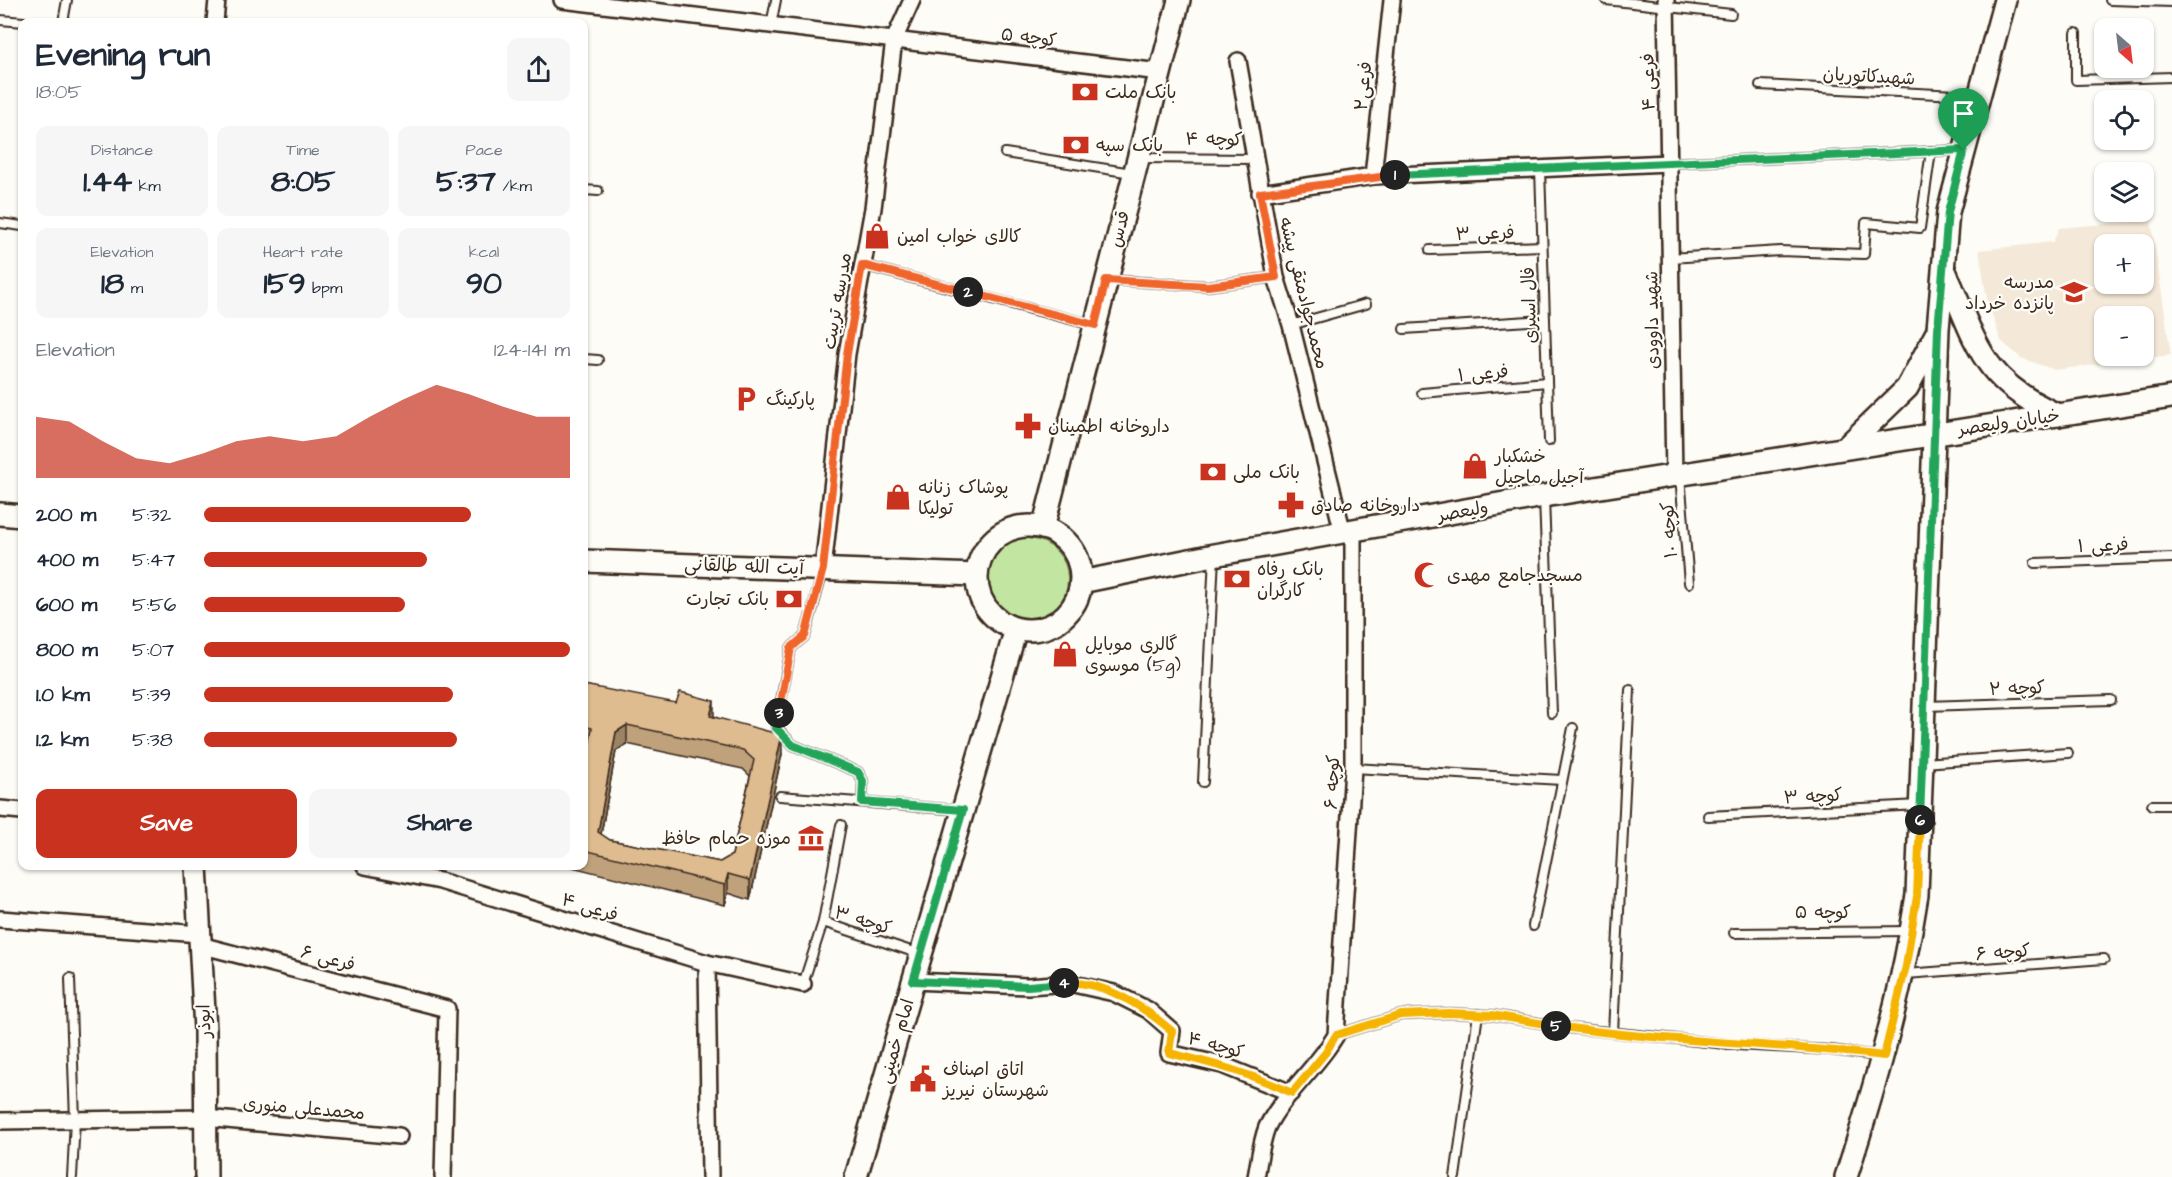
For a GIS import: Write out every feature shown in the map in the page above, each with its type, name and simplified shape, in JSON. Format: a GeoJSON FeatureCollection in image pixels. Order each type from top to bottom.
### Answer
{"type":"FeatureCollection","features":[{"type":"Feature","properties":{"kind":"main road","name":"قدس"},"geometry":{"type":"LineString","coordinates":[[1042,528],[1179,0]]}},
{"type":"Feature","properties":{"kind":"main road"},"geometry":{"type":"LineString","coordinates":[[1846,1177],[1884,1056],[1904,975],[1917,896],[1938,329],[1948,212],[2004,0]]}},
{"type":"Feature","properties":{"kind":"main road"},"geometry":{"type":"LineString","coordinates":[[1943,268],[1981,354],[2003,382],[2026,401],[2058,415]]}},
{"type":"Feature","properties":{"kind":"main road"},"geometry":{"type":"LineString","coordinates":[[1846,447],[1906,388],[1938,329]]}},
{"type":"Feature","properties":{"kind":"main road","name":"خیابان ولیعصر"},"geometry":{"type":"LineString","coordinates":[[1846,447],[2172,398]]}},
{"type":"Feature","properties":{"kind":"main road","name":"ولیعصر"},"geometry":{"type":"LineString","coordinates":[[1081,582],[1214,555],[1544,496],[1846,447]]}},
{"type":"Feature","properties":{"kind":"main road"},"geometry":{"type":"LineString","coordinates":[[0,513],[18,515]]}},
{"type":"Feature","properties":{"kind":"main road"},"geometry":{"type":"LineString","coordinates":[[1027,526],[1042,528],[1059,536],[1071,548],[1079,564],[1081,582],[1074,603],[1059,620],[1046,628],[1031,631],[1016,629],[999,621],[986,609],[978,593],[976,575],[984,553],[999,536],[1012,529],[1027,526]]}},
{"type":"Feature","properties":{"kind":"main road","name":"آیت الله طالقانی"},"geometry":{"type":"LineString","coordinates":[[588,561],[976,575]]}},
{"type":"Feature","properties":{"kind":"main road","name":"امام خمینی"},"geometry":{"type":"LineString","coordinates":[[856,1177],[1016,629]]}},
{"type":"Feature","properties":{"kind":"main road","name":"ابوذر"},"geometry":{"type":"LineString","coordinates":[[196,870],[206,1118],[206,1177]]}},
{"type":"Feature","properties":{"kind":"street"},"geometry":{"type":"LineString","coordinates":[[215,18],[217,0]]}},
{"type":"Feature","properties":{"kind":"street","name":"کوچه ۵"},"geometry":{"type":"LineString","coordinates":[[562,0],[1160,72]]}},
{"type":"Feature","properties":{"kind":"street","name":"مدرسه تربیت"},"geometry":{"type":"LineString","coordinates":[[823,569],[847,354],[873,208],[894,40],[912,0]]}},
{"type":"Feature","properties":{"kind":"street","name":"فرعی۲"},"geometry":{"type":"LineString","coordinates":[[1373,176],[1392,0]]}},
{"type":"Feature","properties":{"kind":"street","name":"فرعی ۴"},"geometry":{"type":"LineString","coordinates":[[1666,3],[1669,163]]}},
{"type":"Feature","properties":{"kind":"street","name":"محمدجوادمتقی پیشه"},"geometry":{"type":"LineString","coordinates":[[1238,61],[1276,277],[1348,532]]}},
{"type":"Feature","properties":{"kind":"street"},"geometry":{"type":"LineString","coordinates":[[1260,193],[1373,176],[1669,163]]}},
{"type":"Feature","properties":{"kind":"street","name":"شهید داوودی"},"geometry":{"type":"LineString","coordinates":[[1669,163],[1677,475]]}},
{"type":"Feature","properties":{"kind":"street","name":"۶ کوچه"},"geometry":{"type":"LineString","coordinates":[[1336,1035],[1353,768],[1348,532]]}},
{"type":"Feature","properties":{"kind":"street"},"geometry":{"type":"LineString","coordinates":[[0,809],[18,811]]}},
{"type":"Feature","properties":{"kind":"street","name":"فرعی ۴"},"geometry":{"type":"LineString","coordinates":[[385,870],[440,881],[707,963],[803,984]]}},
{"type":"Feature","properties":{"kind":"street","name":"فرعی ۶"},"geometry":{"type":"LineString","coordinates":[[0,919],[200,940],[447,1009],[443,1177]]}},
{"type":"Feature","properties":{"kind":"street"},"geometry":{"type":"LineString","coordinates":[[707,963],[710,1177]]}},
{"type":"Feature","properties":{"kind":"street","name":"کوچه ۴"},"geometry":{"type":"LineString","coordinates":[[913,981],[1028,986],[1069,982],[1114,993],[1148,1010],[1172,1031],[1169,1053],[1222,1065],[1262,1079],[1292,1093]]}},
{"type":"Feature","properties":{"kind":"street"},"geometry":{"type":"LineString","coordinates":[[1256,1177],[1267,1128],[1326,1052],[1336,1035]]}},
{"type":"Feature","properties":{"kind":"street","name":"محمدعلی منوری"},"geometry":{"type":"LineString","coordinates":[[0,1121],[206,1118],[399,1136]]}},
{"type":"Feature","properties":{"kind":"lane"},"geometry":{"type":"LineString","coordinates":[[64,18],[67,0]]}},
{"type":"Feature","properties":{"kind":"lane"},"geometry":{"type":"LineString","coordinates":[[771,25],[776,0]]}},
{"type":"Feature","properties":{"kind":"lane"},"geometry":{"type":"LineString","coordinates":[[1606,0],[1666,3],[1731,14]]}},
{"type":"Feature","properties":{"kind":"lane"},"geometry":{"type":"LineString","coordinates":[[2110,0],[2172,2]]}},
{"type":"Feature","properties":{"kind":"lane"},"geometry":{"type":"LineString","coordinates":[[0,20],[18,22]]}},
{"type":"Feature","properties":{"kind":"lane"},"geometry":{"type":"LineString","coordinates":[[2076,33],[2076,80],[2172,77]]}},
{"type":"Feature","properties":{"kind":"lane","name":"شهیدکاتوریان"},"geometry":{"type":"LineString","coordinates":[[1760,86],[1978,96]]}},
{"type":"Feature","properties":{"kind":"lane"},"geometry":{"type":"LineString","coordinates":[[1669,163],[1964,150]]}},
{"type":"Feature","properties":{"kind":"lane"},"geometry":{"type":"LineString","coordinates":[[1670,258],[1780,251],[1864,254],[1866,223],[1920,228],[1931,151]]}},
{"type":"Feature","properties":{"kind":"lane"},"geometry":{"type":"LineString","coordinates":[[1005,153],[1136,166]]}},
{"type":"Feature","properties":{"kind":"lane","name":"کوچه ۴"},"geometry":{"type":"LineString","coordinates":[[1136,166],[1254,159]]}},
{"type":"Feature","properties":{"kind":"lane","name":"فال اسیری"},"geometry":{"type":"LineString","coordinates":[[1540,168],[1549,441]]}},
{"type":"Feature","properties":{"kind":"lane"},"geometry":{"type":"LineString","coordinates":[[588,190],[598,190]]}},
{"type":"Feature","properties":{"kind":"lane"},"geometry":{"type":"LineString","coordinates":[[0,224],[18,226]]}},
{"type":"Feature","properties":{"kind":"lane","name":"فرعی ۳"},"geometry":{"type":"LineString","coordinates":[[1430,250],[1542,246]]}},
{"type":"Feature","properties":{"kind":"lane"},"geometry":{"type":"LineString","coordinates":[[862,265],[1095,325]]}},
{"type":"Feature","properties":{"kind":"lane"},"geometry":{"type":"LineString","coordinates":[[1106,280],[1208,286],[1276,277]]}},
{"type":"Feature","properties":{"kind":"lane"},"geometry":{"type":"LineString","coordinates":[[1291,325],[1366,304]]}},
{"type":"Feature","properties":{"kind":"lane"},"geometry":{"type":"LineString","coordinates":[[1404,329],[1545,320]]}},
{"type":"Feature","properties":{"kind":"lane"},"geometry":{"type":"LineString","coordinates":[[588,359],[598,360]]}},
{"type":"Feature","properties":{"kind":"lane","name":"فرعی ۱"},"geometry":{"type":"LineString","coordinates":[[1422,393],[1547,382]]}},
{"type":"Feature","properties":{"kind":"lane","name":"کوچه ۱۰"},"geometry":{"type":"LineString","coordinates":[[1677,475],[1689,583]]}},
{"type":"Feature","properties":{"kind":"lane"},"geometry":{"type":"LineString","coordinates":[[1544,496],[1552,713]]}},
{"type":"Feature","properties":{"kind":"lane"},"geometry":{"type":"LineString","coordinates":[[1203,782],[1214,555]]}},
{"type":"Feature","properties":{"kind":"lane","name":"فرعی ۱"},"geometry":{"type":"LineString","coordinates":[[2036,563],[2172,558]]}},
{"type":"Feature","properties":{"kind":"lane"},"geometry":{"type":"LineString","coordinates":[[823,569],[805,636],[791,648],[776,728],[793,745],[858,772],[863,781],[862,802]]}},
{"type":"Feature","properties":{"kind":"lane"},"geometry":{"type":"LineString","coordinates":[[1613,1032],[1630,690]]}},
{"type":"Feature","properties":{"kind":"lane","name":"کوچه ۲"},"geometry":{"type":"LineString","coordinates":[[1924,706],[2111,700]]}},
{"type":"Feature","properties":{"kind":"lane"},"geometry":{"type":"LineString","coordinates":[[1533,926],[1573,728]]}},
{"type":"Feature","properties":{"kind":"lane"},"geometry":{"type":"LineString","coordinates":[[1922,763],[2068,753]]}},
{"type":"Feature","properties":{"kind":"lane"},"geometry":{"type":"LineString","coordinates":[[1353,768],[1562,780]]}},
{"type":"Feature","properties":{"kind":"lane"},"geometry":{"type":"LineString","coordinates":[[780,796],[963,810]]}},
{"type":"Feature","properties":{"kind":"lane","name":"کوچه ۳"},"geometry":{"type":"LineString","coordinates":[[1708,816],[1920,805]]}},
{"type":"Feature","properties":{"kind":"lane"},"geometry":{"type":"LineString","coordinates":[[2152,805],[2172,805]]}},
{"type":"Feature","properties":{"kind":"lane"},"geometry":{"type":"LineString","coordinates":[[823,922],[841,825]]}},
{"type":"Feature","properties":{"kind":"lane","name":"کوچه ۳"},"geometry":{"type":"LineString","coordinates":[[803,984],[823,922],[921,954]]}},
{"type":"Feature","properties":{"kind":"lane","name":"کوچه ۵"},"geometry":{"type":"LineString","coordinates":[[1734,933],[1911,931]]}},
{"type":"Feature","properties":{"kind":"lane","name":"کوچه ۶"},"geometry":{"type":"LineString","coordinates":[[1904,975],[2104,959]]}},
{"type":"Feature","properties":{"kind":"lane"},"geometry":{"type":"LineString","coordinates":[[70,978],[75,1120],[72,1177]]}},
{"type":"Feature","properties":{"kind":"lane"},"geometry":{"type":"LineString","coordinates":[[1455,1177],[1478,1014]]}},
{"type":"Feature","properties":{"kind":"lane"},"geometry":{"type":"LineString","coordinates":[[1336,1035],[1401,1015],[1478,1014],[1569,1028],[1736,1045],[1830,1050],[1884,1056]]}},
{"type":"Feature","properties":{"kind":"shaded area","name":"مدرسه پانزده خرداد"},"geometry":{"type":"Polygon","coordinates":[[[2151,222],[2153,234],[2094,234],[2094,294],[2154,294],[2154,240],[2171,355],[2154,357],[2154,306],[2094,306],[2094,365],[2055,370],[2021,358],[2001,341],[1987,300],[1979,250],[2053,242],[2059,228],[2151,222]]]}},
{"type":"Feature","properties":{"kind":"green space"},"geometry":{"type":"Polygon","coordinates":[[[1022,538],[1043,542],[1057,552],[1066,566],[1068,581],[1064,596],[1055,609],[1041,617],[1018,617],[998,606],[990,593],[980,560],[1010,542],[1022,538]]]}},
{"type":"Feature","properties":{"kind":"building"},"geometry":{"type":"Polygon","coordinates":[[[588,686],[676,703],[680,692],[714,701],[710,716],[782,735],[750,880],[728,874],[725,885],[588,851],[588,754],[592,728],[588,727],[588,686]],[[627,725],[616,732],[598,832],[610,840],[720,862],[732,855],[754,760],[743,750],[627,725]]]}},
{"type":"Feature","properties":{"kind":"place","name":"بانک ملت"},"geometry":{"type":"Point","coordinates":[1085,92]}},
{"type":"Feature","properties":{"kind":"place","name":"بانک سپه"},"geometry":{"type":"Point","coordinates":[1076,145]}},
{"type":"Feature","properties":{"kind":"place","name":"کالای خواب امین"},"geometry":{"type":"Point","coordinates":[877,236]}},
{"type":"Feature","properties":{"kind":"place","name":"مدرسه پانزده خرداد"},"geometry":{"type":"Point","coordinates":[2074,292]}},
{"type":"Feature","properties":{"kind":"place","name":"پارکینگ"},"geometry":{"type":"Point","coordinates":[746,399]}},
{"type":"Feature","properties":{"kind":"place","name":"داروخانه اطمینان"},"geometry":{"type":"Point","coordinates":[1028,426]}},
{"type":"Feature","properties":{"kind":"place","name":"خشکبار آجیل ماجیل"},"geometry":{"type":"Point","coordinates":[1475,466]}},
{"type":"Feature","properties":{"kind":"place","name":"بانک ملی"},"geometry":{"type":"Point","coordinates":[1213,472]}},
{"type":"Feature","properties":{"kind":"place","name":"پوشاک زنانه تولیکا"},"geometry":{"type":"Point","coordinates":[898,497]}},
{"type":"Feature","properties":{"kind":"place","name":"داروخانه صادق"},"geometry":{"type":"Point","coordinates":[1291,505]}},
{"type":"Feature","properties":{"kind":"place","name":"مسجدجامع مهدی"},"geometry":{"type":"Point","coordinates":[1427,575]}},
{"type":"Feature","properties":{"kind":"place","name":"بانک رفاه کارگران"},"geometry":{"type":"Point","coordinates":[1237,579]}},
{"type":"Feature","properties":{"kind":"place","name":"بانک تجارت"},"geometry":{"type":"Point","coordinates":[789,599]}},
{"type":"Feature","properties":{"kind":"place","name":"گالری موبایل موسوی (5g)"},"geometry":{"type":"Point","coordinates":[1065,654]}},
{"type":"Feature","properties":{"kind":"place","name":"موزه حمام حافظ"},"geometry":{"type":"Point","coordinates":[811,838]}},
{"type":"Feature","properties":{"kind":"place","name":"اتاق اصناف شهرستان نیریز"},"geometry":{"type":"Point","coordinates":[923,1079]}},
{"type":"Feature","properties":{"kind":"route"},"geometry":{"type":"LineString","coordinates":[[1964,150],[1948,212],[1938,329],[1917,896],[1906,966],[1884,1056],[1830,1050],[1736,1045],[1569,1028],[1492,1015],[1449,1013],[1401,1015],[1336,1035],[1326,1052],[1292,1093],[1262,1079],[1222,1065],[1169,1053],[1172,1031],[1148,1010],[1114,993],[1069,982],[1028,986],[913,981],[963,810],[862,802],[863,781],[858,772],[793,745],[776,728],[791,648],[805,636],[823,569],[847,354],[862,265],[1095,325],[1106,280],[1208,286],[1276,277],[1260,193],[1373,176],[1964,150]]}}]}
